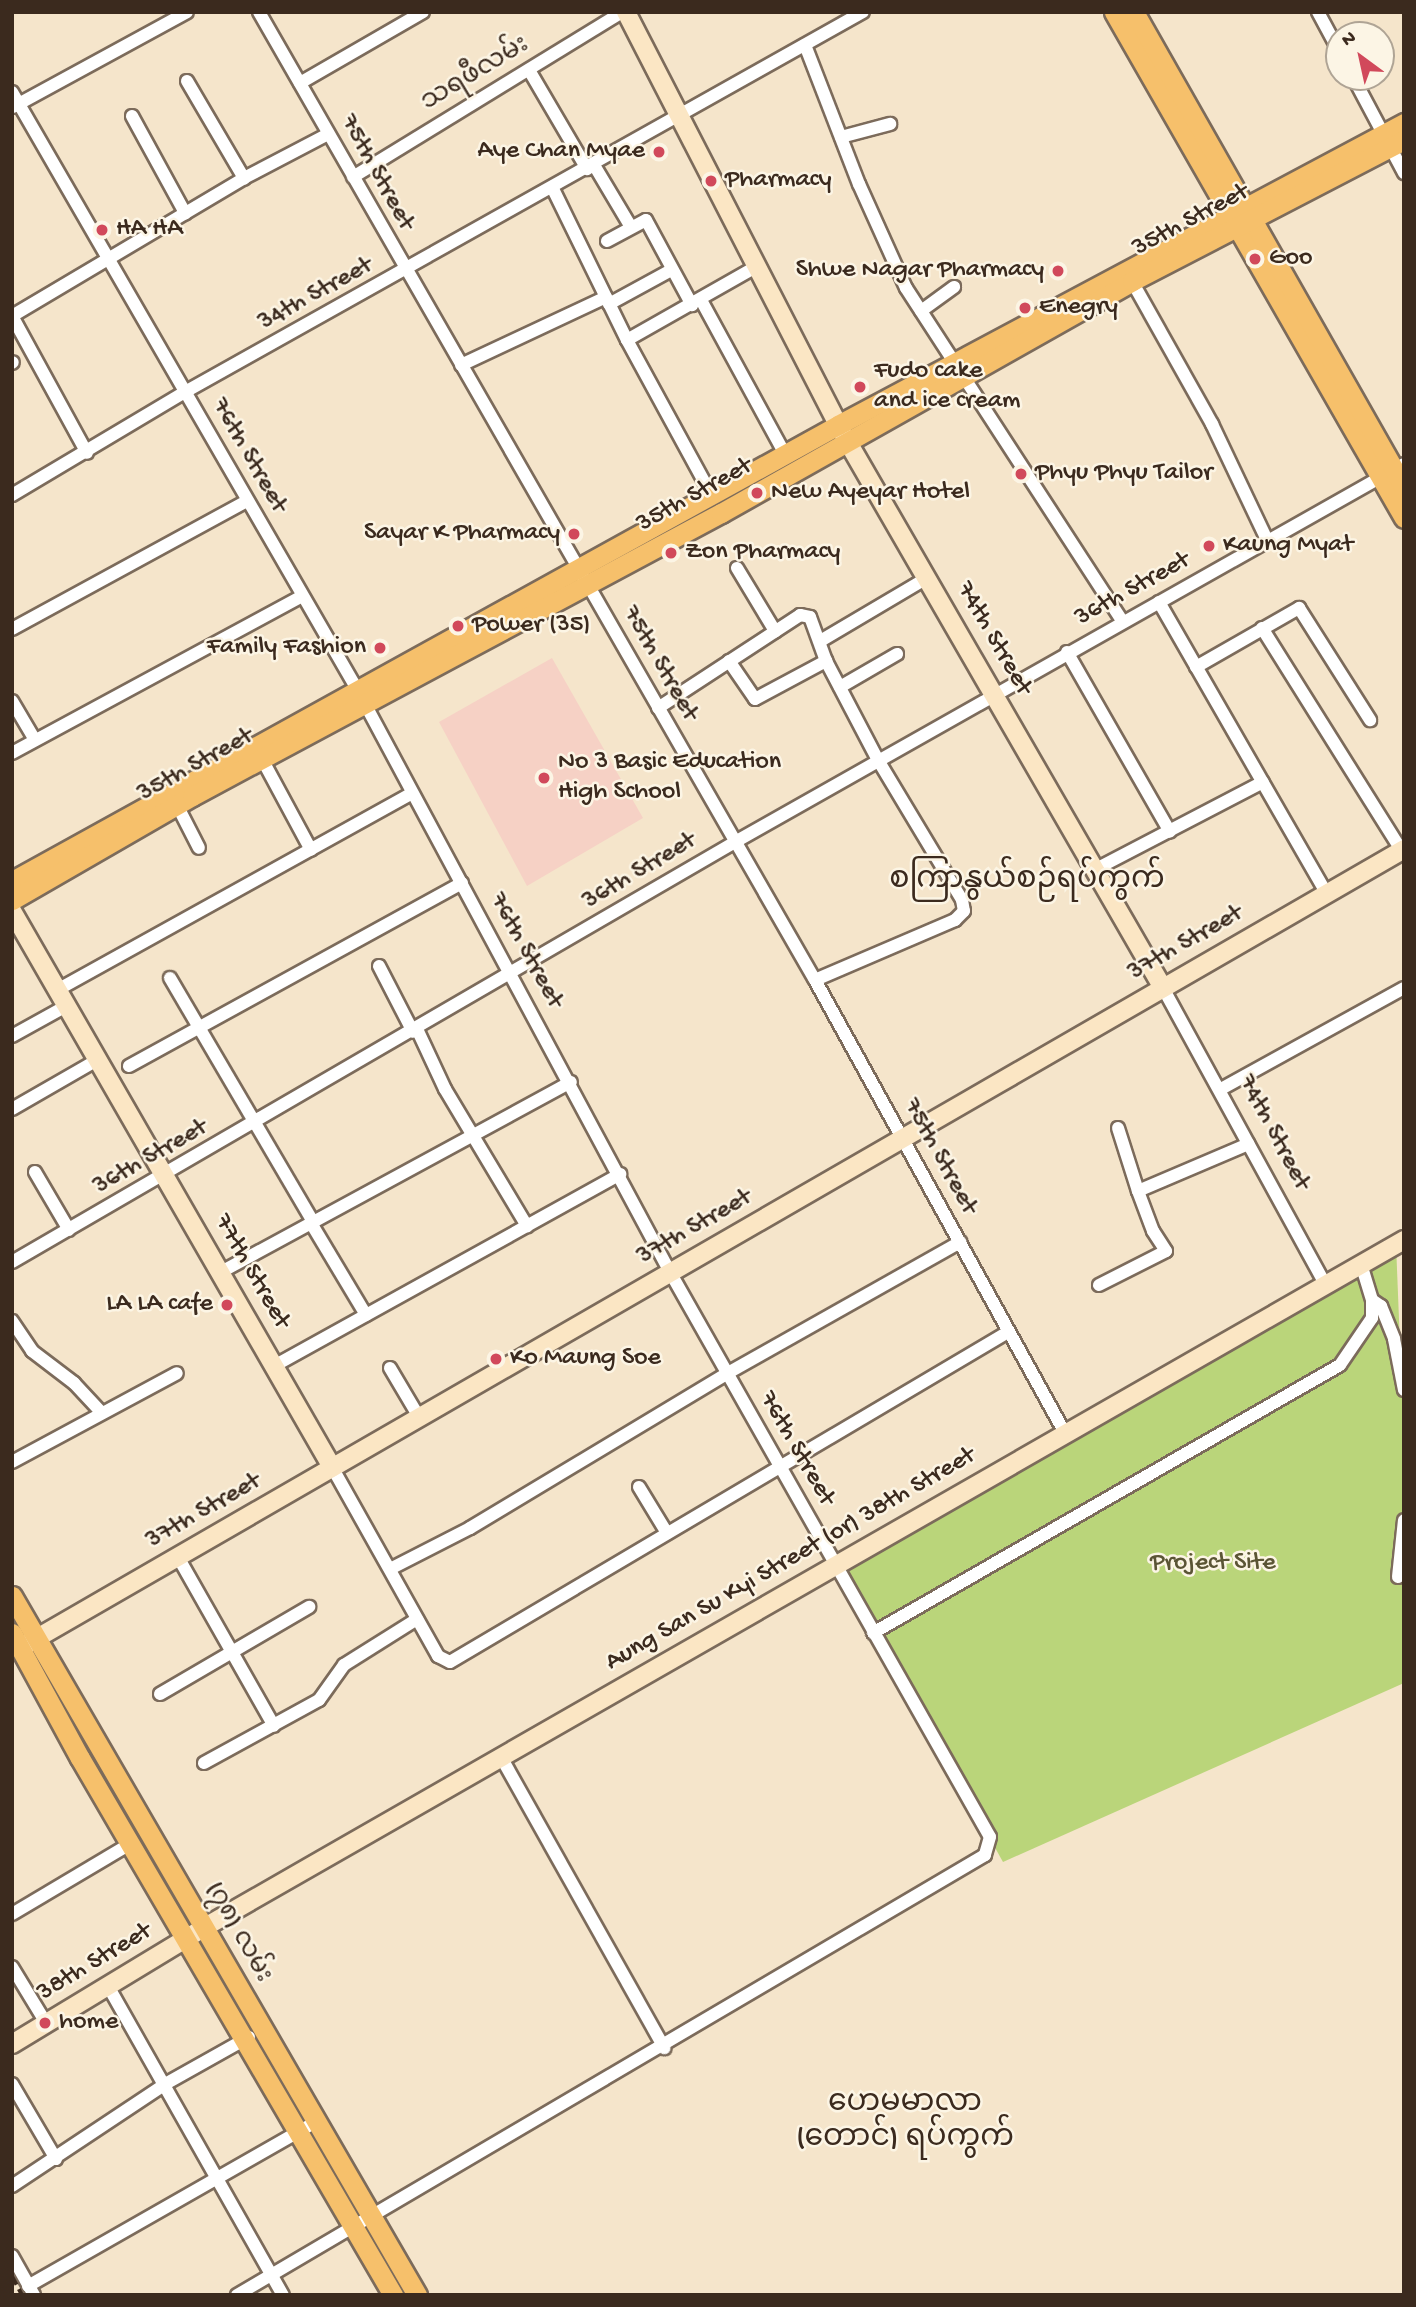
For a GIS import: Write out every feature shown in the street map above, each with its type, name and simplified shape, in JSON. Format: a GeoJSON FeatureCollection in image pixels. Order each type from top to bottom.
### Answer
{"type":"FeatureCollection","features":[{"type":"Feature","properties":{"kind":"main road"},"geometry":{"type":"LineString","coordinates":[[1114,12],[1242,215],[1404,488]]}},
{"type":"Feature","properties":{"kind":"main road"},"geometry":{"type":"LineString","coordinates":[[1134,12],[1242,215]]}},
{"type":"Feature","properties":{"kind":"main road","name":"35th Street"},"geometry":{"type":"LineString","coordinates":[[12,881],[361,697],[684,522],[1129,275],[1393,140],[1404,123]]}},
{"type":"Feature","properties":{"kind":"main road","name":"35th Street"},"geometry":{"type":"LineString","coordinates":[[684,522],[712,496],[786,456],[843,432]]}},
{"type":"Feature","properties":{"kind":"main road"},"geometry":{"type":"LineString","coordinates":[[1393,470],[1404,518]]}},
{"type":"Feature","properties":{"kind":"main road","name":"35th Street"},"geometry":{"type":"LineString","coordinates":[[12,900],[262,759],[361,697]]}},
{"type":"Feature","properties":{"kind":"main road","name":"(၇၈) လမ်း"},"geometry":{"type":"LineString","coordinates":[[12,1596],[20,1643],[130,1844],[186,1939],[253,2035],[363,2222],[417,2295]]}},
{"type":"Feature","properties":{"kind":"main road","name":"(၇၈) လမ်း"},"geometry":{"type":"LineString","coordinates":[[20,1643],[205,1927],[253,2035]]}},
{"type":"Feature","properties":{"kind":"main road","name":"(၇၈) လမ်း"},"geometry":{"type":"LineString","coordinates":[[363,2222],[393,2295]]}},
{"type":"Feature","properties":{"kind":"street"},"geometry":{"type":"LineString","coordinates":[[14,101],[187,12]]}},
{"type":"Feature","properties":{"kind":"street","name":"75th Street"},"geometry":{"type":"LineString","coordinates":[[259,12],[405,272],[815,980],[1065,1433]]}},
{"type":"Feature","properties":{"kind":"street"},"geometry":{"type":"LineString","coordinates":[[300,83],[423,12]]}},
{"type":"Feature","properties":{"kind":"street","name":"သရဖီလမ်း"},"geometry":{"type":"LineString","coordinates":[[353,177],[624,12]]}},
{"type":"Feature","properties":{"kind":"street","name":"74th Street"},"geometry":{"type":"LineString","coordinates":[[624,12],[843,432],[1221,1089],[1326,1286]]}},
{"type":"Feature","properties":{"kind":"street","name":"34th Street"},"geometry":{"type":"LineString","coordinates":[[12,495],[87,453],[185,392],[405,272],[863,12]]}},
{"type":"Feature","properties":{"kind":"street"},"geometry":{"type":"LineString","coordinates":[[805,45],[888,251],[920,311],[1122,622]]}},
{"type":"Feature","properties":{"kind":"street"},"geometry":{"type":"LineString","coordinates":[[529,70],[631,227]]}},
{"type":"Feature","properties":{"kind":"street"},"geometry":{"type":"LineString","coordinates":[[187,82],[244,178]]}},
{"type":"Feature","properties":{"kind":"street"},"geometry":{"type":"LineString","coordinates":[[1362,91],[1393,140],[1404,173]]}},
{"type":"Feature","properties":{"kind":"street","name":"76th Street"},"geometry":{"type":"LineString","coordinates":[[14,101],[361,697],[411,794],[513,974],[726,1374],[837,1564],[873,1633],[990,1837],[985,1855],[664,2048]]}},
{"type":"Feature","properties":{"kind":"street"},"geometry":{"type":"LineString","coordinates":[[132,116],[185,213]]}},
{"type":"Feature","properties":{"kind":"street"},"geometry":{"type":"LineString","coordinates":[[841,136],[890,124]]}},
{"type":"Feature","properties":{"kind":"street"},"geometry":{"type":"LineString","coordinates":[[87,453],[12,316],[244,178],[328,134]]}},
{"type":"Feature","properties":{"kind":"street"},"geometry":{"type":"LineString","coordinates":[[553,189],[627,340],[712,496]]}},
{"type":"Feature","properties":{"kind":"street"},"geometry":{"type":"LineString","coordinates":[[607,242],[646,220],[651,225],[671,270],[697,303],[786,456]]}},
{"type":"Feature","properties":{"kind":"street"},"geometry":{"type":"LineString","coordinates":[[627,340],[697,303],[757,265]]}},
{"type":"Feature","properties":{"kind":"street"},"geometry":{"type":"LineString","coordinates":[[461,366],[671,270]]}},
{"type":"Feature","properties":{"kind":"street"},"geometry":{"type":"LineString","coordinates":[[1129,275],[1212,424],[1267,540]]}},
{"type":"Feature","properties":{"kind":"street"},"geometry":{"type":"LineString","coordinates":[[920,311],[954,287]]}},
{"type":"Feature","properties":{"kind":"street","name":"36th Street"},"geometry":{"type":"LineString","coordinates":[[12,1262],[254,1125],[735,842],[1393,470]]}},
{"type":"Feature","properties":{"kind":"street"},"geometry":{"type":"LineString","coordinates":[[12,629],[247,501]]}},
{"type":"Feature","properties":{"kind":"street"},"geometry":{"type":"LineString","coordinates":[[737,568],[775,631]]}},
{"type":"Feature","properties":{"kind":"street"},"geometry":{"type":"LineString","coordinates":[[822,640],[927,578]]}},
{"type":"Feature","properties":{"kind":"street"},"geometry":{"type":"LineString","coordinates":[[12,753],[302,596]]}},
{"type":"Feature","properties":{"kind":"street"},"geometry":{"type":"LineString","coordinates":[[1159,601],[1326,893]]}},
{"type":"Feature","properties":{"kind":"street"},"geometry":{"type":"LineString","coordinates":[[1196,667],[1296,608],[1302,610],[1370,720]]}},
{"type":"Feature","properties":{"kind":"street"},"geometry":{"type":"LineString","coordinates":[[658,708],[805,613],[822,640],[827,661],[878,760],[962,900],[964,911],[956,920],[815,980]]}},
{"type":"Feature","properties":{"kind":"street"},"geometry":{"type":"LineString","coordinates":[[1262,628],[1403,850]]}},
{"type":"Feature","properties":{"kind":"street"},"geometry":{"type":"LineString","coordinates":[[1067,652],[1170,832]]}},
{"type":"Feature","properties":{"kind":"street"},"geometry":{"type":"LineString","coordinates":[[840,687],[897,654]]}},
{"type":"Feature","properties":{"kind":"street"},"geometry":{"type":"LineString","coordinates":[[729,661],[755,699],[827,661]]}},
{"type":"Feature","properties":{"kind":"street"},"geometry":{"type":"LineString","coordinates":[[12,701],[35,740]]}},
{"type":"Feature","properties":{"kind":"street"},"geometry":{"type":"LineString","coordinates":[[262,759],[311,850]]}},
{"type":"Feature","properties":{"kind":"street"},"geometry":{"type":"LineString","coordinates":[[1096,869],[1263,782]]}},
{"type":"Feature","properties":{"kind":"street"},"geometry":{"type":"LineString","coordinates":[[12,1036],[64,997],[311,850],[411,794]]}},
{"type":"Feature","properties":{"kind":"street"},"geometry":{"type":"LineString","coordinates":[[177,806],[198,848]]}},
{"type":"Feature","properties":{"kind":"street","name":"37th Street"},"geometry":{"type":"LineString","coordinates":[[20,1643],[178,1557],[1403,850]]}},
{"type":"Feature","properties":{"kind":"street"},"geometry":{"type":"LineString","coordinates":[[129,1066],[462,883]]}},
{"type":"Feature","properties":{"kind":"street","name":"77th Street"},"geometry":{"type":"LineString","coordinates":[[12,911],[64,997],[443,1661],[450,1662],[667,1533]]}},
{"type":"Feature","properties":{"kind":"street"},"geometry":{"type":"LineString","coordinates":[[379,966],[445,1088],[475,1134],[527,1226]]}},
{"type":"Feature","properties":{"kind":"street"},"geometry":{"type":"LineString","coordinates":[[170,978],[366,1315]]}},
{"type":"Feature","properties":{"kind":"street"},"geometry":{"type":"LineString","coordinates":[[1221,1089],[1404,988]]}},
{"type":"Feature","properties":{"kind":"street"},"geometry":{"type":"LineString","coordinates":[[12,1110],[99,1059]]}},
{"type":"Feature","properties":{"kind":"street"},"geometry":{"type":"LineString","coordinates":[[220,1272],[571,1082]]}},
{"type":"Feature","properties":{"kind":"street"},"geometry":{"type":"LineString","coordinates":[[1098,1285],[1166,1251],[1153,1231],[1118,1128]]}},
{"type":"Feature","properties":{"kind":"street"},"geometry":{"type":"LineString","coordinates":[[1138,1191],[1248,1144]]}},
{"type":"Feature","properties":{"kind":"street"},"geometry":{"type":"LineString","coordinates":[[35,1172],[69,1230]]}},
{"type":"Feature","properties":{"kind":"street"},"geometry":{"type":"LineString","coordinates":[[274,1366],[620,1174]]}},
{"type":"Feature","properties":{"kind":"street","name":"Aung San Su Kyi Street (or) 38th Street"},"geometry":{"type":"LineString","coordinates":[[205,1927],[1404,1240]]}},
{"type":"Feature","properties":{"kind":"street"},"geometry":{"type":"LineString","coordinates":[[390,1569],[470,1528],[726,1374],[960,1242]]}},
{"type":"Feature","properties":{"kind":"street"},"geometry":{"type":"LineString","coordinates":[[873,1633],[1340,1365],[1371,1318],[1372,1300],[1361,1265]]}},
{"type":"Feature","properties":{"kind":"street"},"geometry":{"type":"LineString","coordinates":[[1372,1300],[1381,1306],[1394,1339],[1404,1390]]}},
{"type":"Feature","properties":{"kind":"street"},"geometry":{"type":"LineString","coordinates":[[12,1321],[32,1351],[74,1383],[102,1413]]}},
{"type":"Feature","properties":{"kind":"street"},"geometry":{"type":"LineString","coordinates":[[639,1487],[667,1533],[1009,1332]]}},
{"type":"Feature","properties":{"kind":"street"},"geometry":{"type":"LineString","coordinates":[[390,1368],[419,1417]]}},
{"type":"Feature","properties":{"kind":"street"},"geometry":{"type":"LineString","coordinates":[[12,1462],[177,1373]]}},
{"type":"Feature","properties":{"kind":"street"},"geometry":{"type":"LineString","coordinates":[[1398,1577],[1404,1520]]}},
{"type":"Feature","properties":{"kind":"street"},"geometry":{"type":"LineString","coordinates":[[178,1557],[274,1726]]}},
{"type":"Feature","properties":{"kind":"street"},"geometry":{"type":"LineString","coordinates":[[160,1693],[309,1607]]}},
{"type":"Feature","properties":{"kind":"street"},"geometry":{"type":"LineString","coordinates":[[204,1763],[318,1700],[354,1657],[417,1619]]}},
{"type":"Feature","properties":{"kind":"street"},"geometry":{"type":"LineString","coordinates":[[237,2295],[664,2048],[501,1757]]}},
{"type":"Feature","properties":{"kind":"street"},"geometry":{"type":"LineString","coordinates":[[12,1914],[130,1844]]}},
{"type":"Feature","properties":{"kind":"street","name":"38th Street"},"geometry":{"type":"LineString","coordinates":[[12,2043],[205,1927]]}},
{"type":"Feature","properties":{"kind":"street"},"geometry":{"type":"LineString","coordinates":[[12,1968],[46,2023]]}},
{"type":"Feature","properties":{"kind":"street"},"geometry":{"type":"LineString","coordinates":[[108,1986],[167,2083],[283,2295]]}},
{"type":"Feature","properties":{"kind":"street"},"geometry":{"type":"LineString","coordinates":[[12,2186],[167,2083],[253,2035]]}},
{"type":"Feature","properties":{"kind":"street"},"geometry":{"type":"LineString","coordinates":[[12,2084],[56,2159]]}},
{"type":"Feature","properties":{"kind":"street"},"geometry":{"type":"LineString","coordinates":[[12,2256],[31,2290],[307,2127]]}},
{"type":"Feature","properties":{"kind":"shaded area","name":"No 3 Basic Education High School"},"geometry":{"type":"Polygon","coordinates":[[[552,658],[643,818],[527,886],[439,722],[552,658]]]}},
{"type":"Feature","properties":{"kind":"green space","name":"Project Site"},"geometry":{"type":"Polygon","coordinates":[[[1396,1244],[1404,1445],[1404,1683],[1003,1862],[837,1564],[1396,1244]]]}},
{"type":"Feature","properties":{"kind":"railway"},"geometry":{"type":"LineString","coordinates":[[12,2276],[22,2295]]}},
{"type":"Feature","properties":{"kind":"place","name":"Aye Chan Myae"},"geometry":{"type":"Point","coordinates":[659,152]}},
{"type":"Feature","properties":{"kind":"place","name":"Pharmacy"},"geometry":{"type":"Point","coordinates":[711,181]}},
{"type":"Feature","properties":{"kind":"place","name":"HA HA"},"geometry":{"type":"Point","coordinates":[102,230]}},
{"type":"Feature","properties":{"kind":"place","name":"Goo"},"geometry":{"type":"Point","coordinates":[1255,259]}},
{"type":"Feature","properties":{"kind":"place","name":"Shwe Nagar Pharmacy"},"geometry":{"type":"Point","coordinates":[1058,271]}},
{"type":"Feature","properties":{"kind":"place","name":"Enegry"},"geometry":{"type":"Point","coordinates":[1025,308]}},
{"type":"Feature","properties":{"kind":"place","name":"Fudo cake and ice cream"},"geometry":{"type":"Point","coordinates":[860,387]}},
{"type":"Feature","properties":{"kind":"place","name":"Phyu Phyu Tailor"},"geometry":{"type":"Point","coordinates":[1021,474]}},
{"type":"Feature","properties":{"kind":"place","name":"New Ayeyar Hotel"},"geometry":{"type":"Point","coordinates":[757,493]}},
{"type":"Feature","properties":{"kind":"place","name":"Sayar K Pharmacy"},"geometry":{"type":"Point","coordinates":[574,534]}},
{"type":"Feature","properties":{"kind":"place","name":"Kaung Myat"},"geometry":{"type":"Point","coordinates":[1209,546]}},
{"type":"Feature","properties":{"kind":"place","name":"Zon Pharmacy"},"geometry":{"type":"Point","coordinates":[671,553]}},
{"type":"Feature","properties":{"kind":"place","name":"Power (35)"},"geometry":{"type":"Point","coordinates":[458,626]}},
{"type":"Feature","properties":{"kind":"place","name":"Family Fashion"},"geometry":{"type":"Point","coordinates":[380,648]}},
{"type":"Feature","properties":{"kind":"place","name":"No 3 Basic Education High School"},"geometry":{"type":"Point","coordinates":[544,778]}},
{"type":"Feature","properties":{"kind":"place","name":"LA LA cafe"},"geometry":{"type":"Point","coordinates":[227,1305]}},
{"type":"Feature","properties":{"kind":"place","name":"Ko Maung Soe"},"geometry":{"type":"Point","coordinates":[496,1359]}},
{"type":"Feature","properties":{"kind":"place","name":"home"},"geometry":{"type":"Point","coordinates":[45,2023]}},
{"type":"Feature","properties":{"kind":"district","name":"စကြာနွယ်စဉ်ရပ်ကွက်"},"geometry":{"type":"Point","coordinates":[1027,882]}},
{"type":"Feature","properties":{"kind":"district","name":"ဟေမမာလာ (တောင်) ရပ်ကွက်"},"geometry":{"type":"Point","coordinates":[905,2122]}}]}
